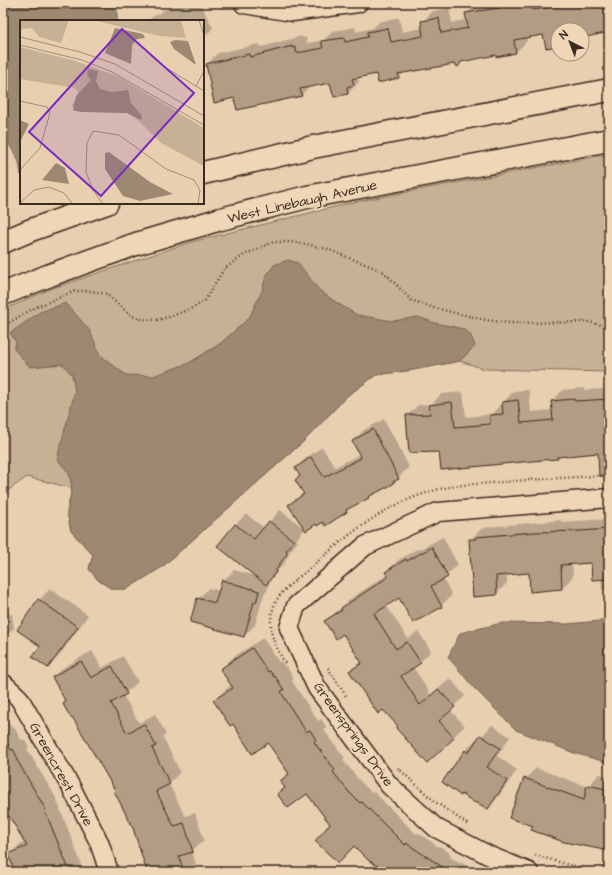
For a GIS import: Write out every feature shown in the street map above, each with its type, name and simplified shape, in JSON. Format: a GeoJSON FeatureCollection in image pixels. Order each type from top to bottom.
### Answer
{"type":"FeatureCollection","features":[{"type":"Feature","properties":{"kind":"main road"},"geometry":{"type":"LineString","coordinates":[[204,173],[313,147],[609,90]]}},
{"type":"Feature","properties":{"kind":"main road","name":"West Linebaugh Avenue"},"geometry":{"type":"LineString","coordinates":[[3,294],[50,275],[136,244],[221,219],[307,197],[609,140]]}},
{"type":"Feature","properties":{"kind":"main road"},"geometry":{"type":"LineString","coordinates":[[3,242],[31,230],[104,204]]}},
{"type":"Feature","properties":{"kind":"street"},"geometry":{"type":"LineString","coordinates":[[244,4],[292,12],[358,3]]}},
{"type":"Feature","properties":{"kind":"street","name":"Greensprings Drive"},"geometry":{"type":"LineString","coordinates":[[529,872],[490,856],[436,828],[389,785],[317,688],[289,628],[296,606],[365,546],[438,512],[609,498]]}},
{"type":"Feature","properties":{"kind":"street","name":"Greencrest Drive"},"geometry":{"type":"LineString","coordinates":[[3,683],[19,698],[71,787],[99,842],[109,872]]}},
{"type":"Feature","properties":{"kind":"path"},"geometry":{"type":"LineString","coordinates":[[3,328],[10,322],[34,308],[75,291],[92,291],[106,294],[132,316],[141,319],[156,320],[169,317],[194,307],[205,300],[224,270],[244,255],[273,242],[306,244],[327,249],[370,266],[384,272],[412,300],[434,308],[480,319],[509,323],[589,322],[609,327]]}},
{"type":"Feature","properties":{"kind":"path"},"geometry":{"type":"LineString","coordinates":[[286,664],[274,645],[271,636],[274,606],[279,596],[338,544],[374,517],[408,500],[441,489],[504,482],[609,475]]}},
{"type":"Feature","properties":{"kind":"path"},"geometry":{"type":"LineString","coordinates":[[327,667],[348,699]]}},
{"type":"Feature","properties":{"kind":"path"},"geometry":{"type":"LineString","coordinates":[[396,765],[434,801],[469,825]]}},
{"type":"Feature","properties":{"kind":"path"},"geometry":{"type":"LineString","coordinates":[[530,853],[565,864],[603,872]]}},
{"type":"Feature","properties":{"kind":"shaded area"},"geometry":{"type":"Polygon","coordinates":[[[3,3],[117,3],[117,20],[20,20],[20,168],[19,162],[3,133],[3,3]]]}},
{"type":"Feature","properties":{"kind":"shaded area"},"geometry":{"type":"Polygon","coordinates":[[[609,154],[609,372],[485,369],[460,361],[376,375],[347,396],[305,440],[162,567],[127,589],[112,589],[98,580],[89,569],[93,555],[71,531],[67,512],[72,488],[27,477],[3,494],[3,310],[50,289],[191,242],[354,202],[609,154]]]}},
{"type":"Feature","properties":{"kind":"shaded area"},"geometry":{"type":"Polygon","coordinates":[[[288,260],[298,263],[319,290],[357,315],[393,321],[418,317],[435,323],[464,329],[470,334],[475,346],[460,361],[376,375],[347,396],[305,440],[162,567],[127,589],[112,589],[98,580],[89,569],[93,555],[71,531],[67,512],[72,488],[69,473],[57,459],[75,391],[72,375],[63,364],[30,367],[14,349],[16,342],[10,333],[40,312],[66,303],[90,331],[100,355],[126,375],[153,376],[189,363],[221,343],[249,318],[262,291],[266,276],[274,265],[288,260]]]}},
{"type":"Feature","properties":{"kind":"shaded area"},"geometry":{"type":"Polygon","coordinates":[[[609,620],[609,763],[574,753],[516,730],[474,688],[448,657],[460,633],[502,623],[567,624],[609,620]]]}},
{"type":"Feature","properties":{"kind":"building"},"geometry":{"type":"Polygon","coordinates":[[[532,3],[533,10],[561,5],[560,3],[609,3],[609,32],[590,36],[590,22],[550,22],[550,47],[546,48],[543,35],[514,40],[516,53],[496,57],[496,55],[461,62],[458,67],[454,64],[398,74],[399,78],[378,83],[376,74],[352,79],[354,85],[347,87],[348,94],[334,97],[330,83],[300,89],[302,96],[237,110],[234,98],[214,103],[206,64],[249,54],[250,57],[292,46],[292,48],[295,47],[297,53],[323,48],[321,41],[344,38],[345,42],[368,37],[367,32],[388,28],[391,42],[423,36],[421,21],[439,18],[441,33],[468,28],[465,13],[532,3]]]}},
{"type":"Feature","properties":{"kind":"building"},"geometry":{"type":"Polygon","coordinates":[[[574,399],[575,401],[609,399],[609,476],[599,476],[598,453],[557,457],[558,459],[441,470],[439,452],[409,453],[406,415],[430,414],[429,405],[452,402],[455,427],[490,424],[490,415],[503,414],[502,402],[518,400],[521,423],[553,420],[551,401],[574,399]]]}},
{"type":"Feature","properties":{"kind":"building"},"geometry":{"type":"Polygon","coordinates":[[[373,429],[399,479],[393,482],[393,484],[346,510],[347,512],[325,526],[323,522],[317,526],[316,524],[306,531],[288,505],[304,494],[295,480],[300,476],[295,468],[311,457],[324,477],[361,458],[352,441],[373,429]]]}},
{"type":"Feature","properties":{"kind":"building"},"geometry":{"type":"Polygon","coordinates":[[[269,521],[294,541],[286,551],[288,553],[278,566],[276,572],[266,585],[217,546],[235,524],[254,539],[269,521]]]}},
{"type":"Feature","properties":{"kind":"building"},"geometry":{"type":"Polygon","coordinates":[[[609,529],[609,579],[592,580],[591,563],[561,565],[562,589],[530,592],[529,573],[496,576],[497,595],[473,597],[469,539],[476,539],[476,537],[534,532],[609,529]]]}},
{"type":"Feature","properties":{"kind":"building"},"geometry":{"type":"Polygon","coordinates":[[[432,547],[448,577],[431,586],[442,607],[413,623],[399,598],[374,614],[396,649],[407,642],[421,663],[401,676],[420,705],[438,689],[455,707],[439,721],[454,738],[427,763],[396,728],[398,726],[383,710],[378,714],[349,671],[362,663],[343,634],[336,639],[324,621],[388,577],[385,572],[406,559],[407,561],[432,547]]]}},
{"type":"Feature","properties":{"kind":"building"},"geometry":{"type":"Polygon","coordinates":[[[222,580],[259,591],[256,603],[254,602],[244,637],[190,622],[197,598],[215,603],[222,580]]]}},
{"type":"Feature","properties":{"kind":"building"},"geometry":{"type":"Polygon","coordinates":[[[38,599],[78,627],[48,668],[32,657],[40,646],[17,630],[38,599]]]}},
{"type":"Feature","properties":{"kind":"building"},"geometry":{"type":"Polygon","coordinates":[[[252,648],[268,672],[270,671],[274,677],[275,676],[284,690],[281,692],[306,732],[310,730],[316,740],[314,742],[335,770],[333,772],[349,792],[360,803],[362,802],[405,845],[406,843],[450,872],[387,872],[368,860],[354,846],[338,863],[315,841],[330,824],[307,794],[288,808],[277,794],[285,788],[280,781],[289,774],[268,743],[252,754],[233,724],[230,726],[213,700],[233,688],[220,669],[252,648]]]}},
{"type":"Feature","properties":{"kind":"building"},"geometry":{"type":"Polygon","coordinates":[[[81,661],[91,678],[112,666],[127,694],[111,703],[127,733],[144,724],[156,746],[152,748],[170,784],[156,791],[174,826],[184,823],[193,852],[179,856],[184,872],[147,872],[133,828],[114,791],[115,790],[76,723],[72,717],[71,718],[63,704],[66,702],[52,677],[81,661]]]}},
{"type":"Feature","properties":{"kind":"building"},"geometry":{"type":"Polygon","coordinates":[[[480,735],[500,748],[487,767],[507,781],[488,809],[476,802],[475,803],[462,794],[461,796],[442,782],[465,750],[468,753],[480,735]]]}},
{"type":"Feature","properties":{"kind":"building"},"geometry":{"type":"Polygon","coordinates":[[[3,737],[11,750],[13,749],[18,759],[17,760],[46,810],[45,811],[70,872],[15,872],[8,854],[27,846],[9,816],[3,819],[3,737]]]}},
{"type":"Feature","properties":{"kind":"building"},"geometry":{"type":"Polygon","coordinates":[[[524,778],[584,800],[587,785],[606,789],[604,800],[609,801],[609,851],[564,842],[531,830],[533,826],[509,818],[524,778]]]}}]}
